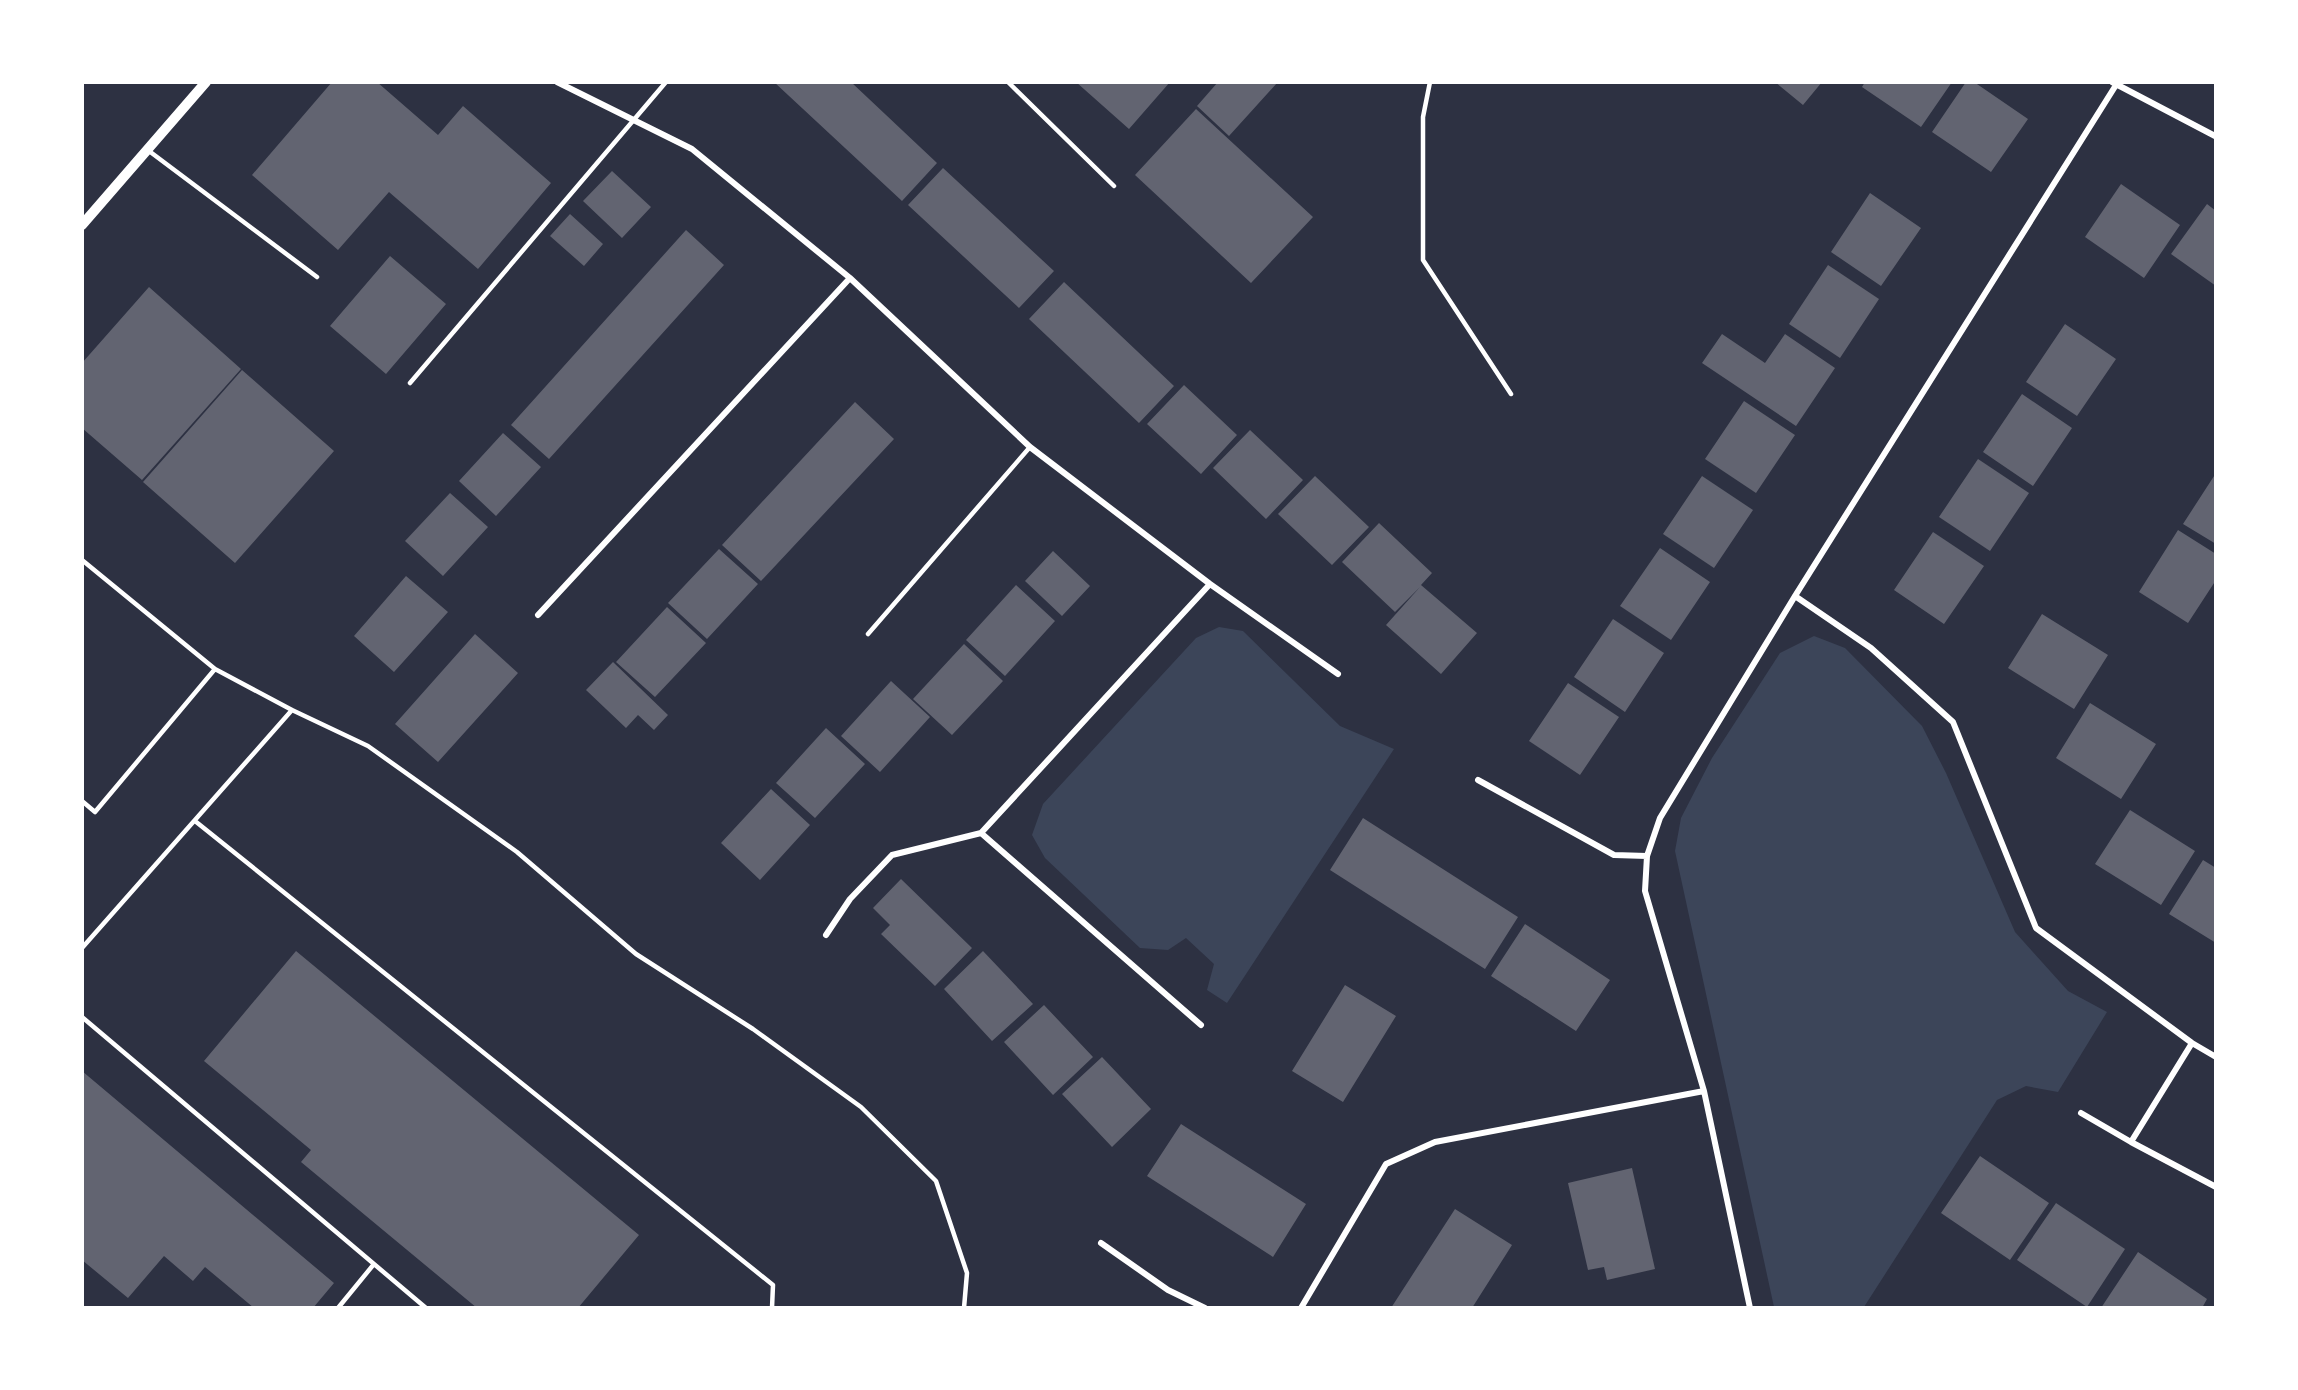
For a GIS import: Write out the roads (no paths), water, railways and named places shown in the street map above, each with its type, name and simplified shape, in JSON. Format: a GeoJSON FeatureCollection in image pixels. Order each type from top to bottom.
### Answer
{"type":"FeatureCollection","features":[{"type":"Feature","properties":{"kind":"street"},"geometry":{"type":"LineString","coordinates":[[82,225],[207,82]]}},
{"type":"Feature","properties":{"kind":"street"},"geometry":{"type":"LineString","coordinates":[[557,82],[692,149],[850,278],[1030,447],[1210,584],[1338,674]]}},
{"type":"Feature","properties":{"kind":"street"},"geometry":{"type":"LineString","coordinates":[[1750,1308],[1704,1091],[1646,891],[1647,855],[1660,818],[1795,596],[2114,84],[2215,136]]}},
{"type":"Feature","properties":{"kind":"street"},"geometry":{"type":"LineString","coordinates":[[538,615],[850,278]]}},
{"type":"Feature","properties":{"kind":"street"},"geometry":{"type":"LineString","coordinates":[[826,935],[850,899],[892,855],[981,833],[1210,584]]}},
{"type":"Feature","properties":{"kind":"street"},"geometry":{"type":"LineString","coordinates":[[1795,596],[1871,648],[1953,722],[2036,928],[2192,1043],[2216,1057]]}},
{"type":"Feature","properties":{"kind":"street"},"geometry":{"type":"LineString","coordinates":[[1478,780],[1614,855],[1647,855]]}},
{"type":"Feature","properties":{"kind":"street"},"geometry":{"type":"LineString","coordinates":[[981,833],[1201,1025]]}},
{"type":"Feature","properties":{"kind":"street"},"geometry":{"type":"LineString","coordinates":[[2131,1142],[2192,1043]]}},
{"type":"Feature","properties":{"kind":"street"},"geometry":{"type":"LineString","coordinates":[[1300,1308],[1386,1164],[1435,1142],[1704,1091]]}},
{"type":"Feature","properties":{"kind":"street"},"geometry":{"type":"LineString","coordinates":[[2080,1113],[2216,1186]]}},
{"type":"Feature","properties":{"kind":"street"},"geometry":{"type":"LineString","coordinates":[[1101,1243],[1168,1290],[1205,1308]]}},
{"type":"Feature","properties":{"kind":"lane"},"geometry":{"type":"LineString","coordinates":[[410,383],[666,82]]}},
{"type":"Feature","properties":{"kind":"lane"},"geometry":{"type":"LineString","coordinates":[[1008,82],[1114,186]]}},
{"type":"Feature","properties":{"kind":"lane"},"geometry":{"type":"LineString","coordinates":[[1430,82],[1423,117],[1423,260],[1511,394]]}},
{"type":"Feature","properties":{"kind":"lane"},"geometry":{"type":"LineString","coordinates":[[149,151],[317,277]]}},
{"type":"Feature","properties":{"kind":"lane"},"geometry":{"type":"LineString","coordinates":[[868,634],[1030,447]]}},
{"type":"Feature","properties":{"kind":"lane"},"geometry":{"type":"LineString","coordinates":[[82,560],[215,669],[292,710],[368,746],[517,852],[636,954],[753,1029],[861,1107],[936,1181],[967,1273],[964,1308]]}},
{"type":"Feature","properties":{"kind":"lane"},"geometry":{"type":"LineString","coordinates":[[82,801],[95,812],[215,669]]}},
{"type":"Feature","properties":{"kind":"lane"},"geometry":{"type":"LineString","coordinates":[[82,948],[292,710]]}},
{"type":"Feature","properties":{"kind":"lane"},"geometry":{"type":"LineString","coordinates":[[195,821],[772,1285],[772,1308]]}},
{"type":"Feature","properties":{"kind":"lane"},"geometry":{"type":"LineString","coordinates":[[82,1017],[426,1308]]}},
{"type":"Feature","properties":{"kind":"lane"},"geometry":{"type":"LineString","coordinates":[[338,1308],[374,1264]]}}]}
